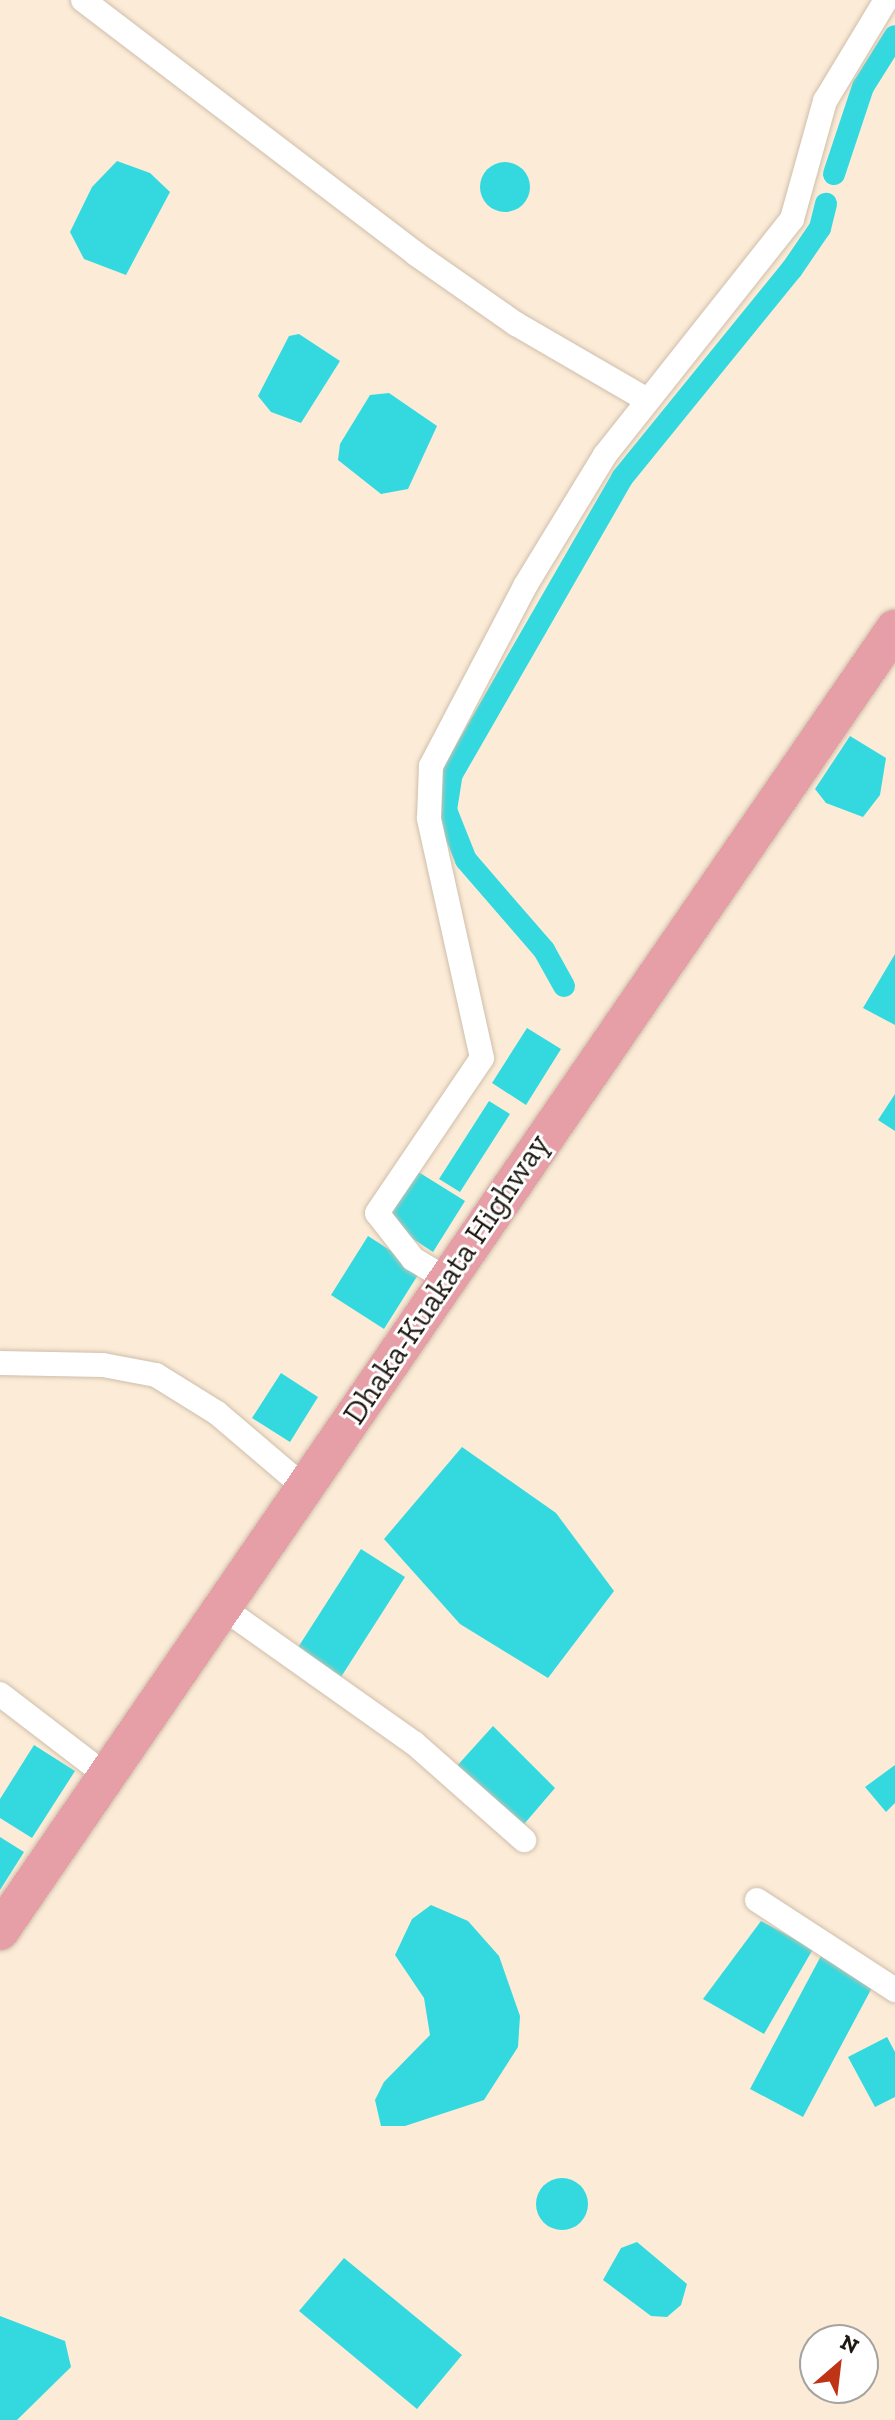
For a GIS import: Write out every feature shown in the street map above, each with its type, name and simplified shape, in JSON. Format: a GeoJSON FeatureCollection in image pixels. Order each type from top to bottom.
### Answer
{"type":"FeatureCollection","features":[{"type":"Feature","properties":{"kind":"main road","name":"Dhaka-Kuakata Highway"},"geometry":{"type":"LineString","coordinates":[[0,1931],[895,629]]}},
{"type":"Feature","properties":{"kind":"street"},"geometry":{"type":"LineString","coordinates":[[83,0],[428,263],[516,324],[647,400]]}},
{"type":"Feature","properties":{"kind":"street"},"geometry":{"type":"LineString","coordinates":[[448,1280],[413,1259],[377,1213],[482,1058],[429,818],[431,766],[525,586],[647,400],[792,219],[825,101],[886,0]]}},
{"type":"Feature","properties":{"kind":"street"},"geometry":{"type":"LineString","coordinates":[[0,1363],[103,1365],[156,1375],[217,1413],[304,1487]]}},
{"type":"Feature","properties":{"kind":"street"},"geometry":{"type":"LineString","coordinates":[[223,1608],[414,1743],[524,1840]]}},
{"type":"Feature","properties":{"kind":"street"},"geometry":{"type":"LineString","coordinates":[[0,1694],[108,1777]]}},
{"type":"Feature","properties":{"kind":"street"},"geometry":{"type":"LineString","coordinates":[[757,1900],[895,1990]]}},
{"type":"Feature","properties":{"kind":"water"},"geometry":{"type":"Polygon","coordinates":[[[117,161],[150,173],[170,192],[126,275],[84,259],[70,232],[92,187],[117,161]]]}},
{"type":"Feature","properties":{"kind":"water"},"geometry":{"type":"Polygon","coordinates":[[[505,162],[523,169],[530,187],[523,205],[505,212],[487,205],[480,187],[487,169],[505,162]]]}},
{"type":"Feature","properties":{"kind":"water"},"geometry":{"type":"Polygon","coordinates":[[[299,334],[340,361],[301,423],[271,412],[258,396],[289,336],[299,334]]]}},
{"type":"Feature","properties":{"kind":"water"},"geometry":{"type":"Polygon","coordinates":[[[389,393],[437,426],[408,489],[381,494],[338,460],[340,444],[370,395],[389,393]]]}},
{"type":"Feature","properties":{"kind":"water"},"geometry":{"type":"Polygon","coordinates":[[[850,736],[886,758],[880,795],[863,817],[826,803],[815,789],[850,736]]]}},
{"type":"Feature","properties":{"kind":"water"},"geometry":{"type":"Polygon","coordinates":[[[895,954],[895,1025],[863,1008],[895,954]]]}},
{"type":"Feature","properties":{"kind":"water"},"geometry":{"type":"Polygon","coordinates":[[[527,1028],[561,1049],[526,1105],[492,1083],[527,1028]]]}},
{"type":"Feature","properties":{"kind":"water"},"geometry":{"type":"Polygon","coordinates":[[[895,1094],[895,1131],[878,1120],[895,1094]]]}},
{"type":"Feature","properties":{"kind":"water"},"geometry":{"type":"Polygon","coordinates":[[[489,1101],[510,1114],[460,1192],[439,1179],[489,1101]]]}},
{"type":"Feature","properties":{"kind":"water"},"geometry":{"type":"Polygon","coordinates":[[[412,1168],[465,1201],[433,1252],[381,1218],[412,1168]]]}},
{"type":"Feature","properties":{"kind":"water"},"geometry":{"type":"Polygon","coordinates":[[[368,1236],[421,1270],[384,1329],[331,1295],[368,1236]]]}},
{"type":"Feature","properties":{"kind":"water"},"geometry":{"type":"Polygon","coordinates":[[[281,1373],[318,1397],[290,1442],[252,1418],[281,1373]]]}},
{"type":"Feature","properties":{"kind":"water"},"geometry":{"type":"Polygon","coordinates":[[[462,1447],[556,1513],[614,1591],[548,1678],[460,1624],[384,1539],[462,1447]]]}},
{"type":"Feature","properties":{"kind":"water"},"geometry":{"type":"Polygon","coordinates":[[[361,1549],[405,1577],[341,1677],[297,1649],[361,1549]]]}},
{"type":"Feature","properties":{"kind":"water"},"geometry":{"type":"Polygon","coordinates":[[[493,1726],[555,1788],[519,1830],[456,1767],[493,1726]]]}},
{"type":"Feature","properties":{"kind":"water"},"geometry":{"type":"Polygon","coordinates":[[[34,1745],[75,1771],[32,1838],[0,1818],[0,1799],[34,1745]]]}},
{"type":"Feature","properties":{"kind":"water"},"geometry":{"type":"Polygon","coordinates":[[[895,1765],[895,1803],[886,1812],[865,1787],[895,1765]]]}},
{"type":"Feature","properties":{"kind":"water"},"geometry":{"type":"Polygon","coordinates":[[[0,1837],[24,1852],[0,1890],[0,1837]]]}},
{"type":"Feature","properties":{"kind":"water"},"geometry":{"type":"Polygon","coordinates":[[[431,1905],[468,1921],[499,1956],[520,2016],[518,2047],[484,2100],[405,2126],[381,2126],[375,2100],[384,2082],[430,2035],[424,1998],[395,1955],[412,1919],[431,1905]]]}},
{"type":"Feature","properties":{"kind":"water"},"geometry":{"type":"Polygon","coordinates":[[[761,1921],[813,1949],[764,2034],[703,1999],[761,1921]]]}},
{"type":"Feature","properties":{"kind":"water"},"geometry":{"type":"Polygon","coordinates":[[[822,1954],[875,1982],[803,2117],[750,2089],[822,1954]]]}},
{"type":"Feature","properties":{"kind":"water"},"geometry":{"type":"Polygon","coordinates":[[[887,2037],[895,2052],[895,2097],[875,2107],[848,2057],[887,2037]]]}},
{"type":"Feature","properties":{"kind":"water"},"geometry":{"type":"Polygon","coordinates":[[[562,2178],[581,2185],[588,2204],[581,2223],[562,2230],[543,2223],[536,2204],[543,2185],[562,2178]]]}},
{"type":"Feature","properties":{"kind":"water"},"geometry":{"type":"Polygon","coordinates":[[[637,2242],[687,2284],[681,2305],[667,2317],[651,2316],[603,2280],[621,2248],[637,2242]]]}},
{"type":"Feature","properties":{"kind":"water"},"geometry":{"type":"Polygon","coordinates":[[[344,2258],[462,2355],[417,2409],[299,2311],[344,2258]]]}},
{"type":"Feature","properties":{"kind":"water"},"geometry":{"type":"Polygon","coordinates":[[[0,2316],[65,2341],[71,2367],[17,2420],[0,2420],[0,2316]]]}},
{"type":"Feature","properties":{"kind":"waterway"},"geometry":{"type":"LineString","coordinates":[[834,174],[863,87],[895,36]]}},
{"type":"Feature","properties":{"kind":"waterway"},"geometry":{"type":"LineString","coordinates":[[564,986],[544,950],[466,860],[446,810],[452,774],[622,478],[792,269],[820,228],[826,204]]}}]}
